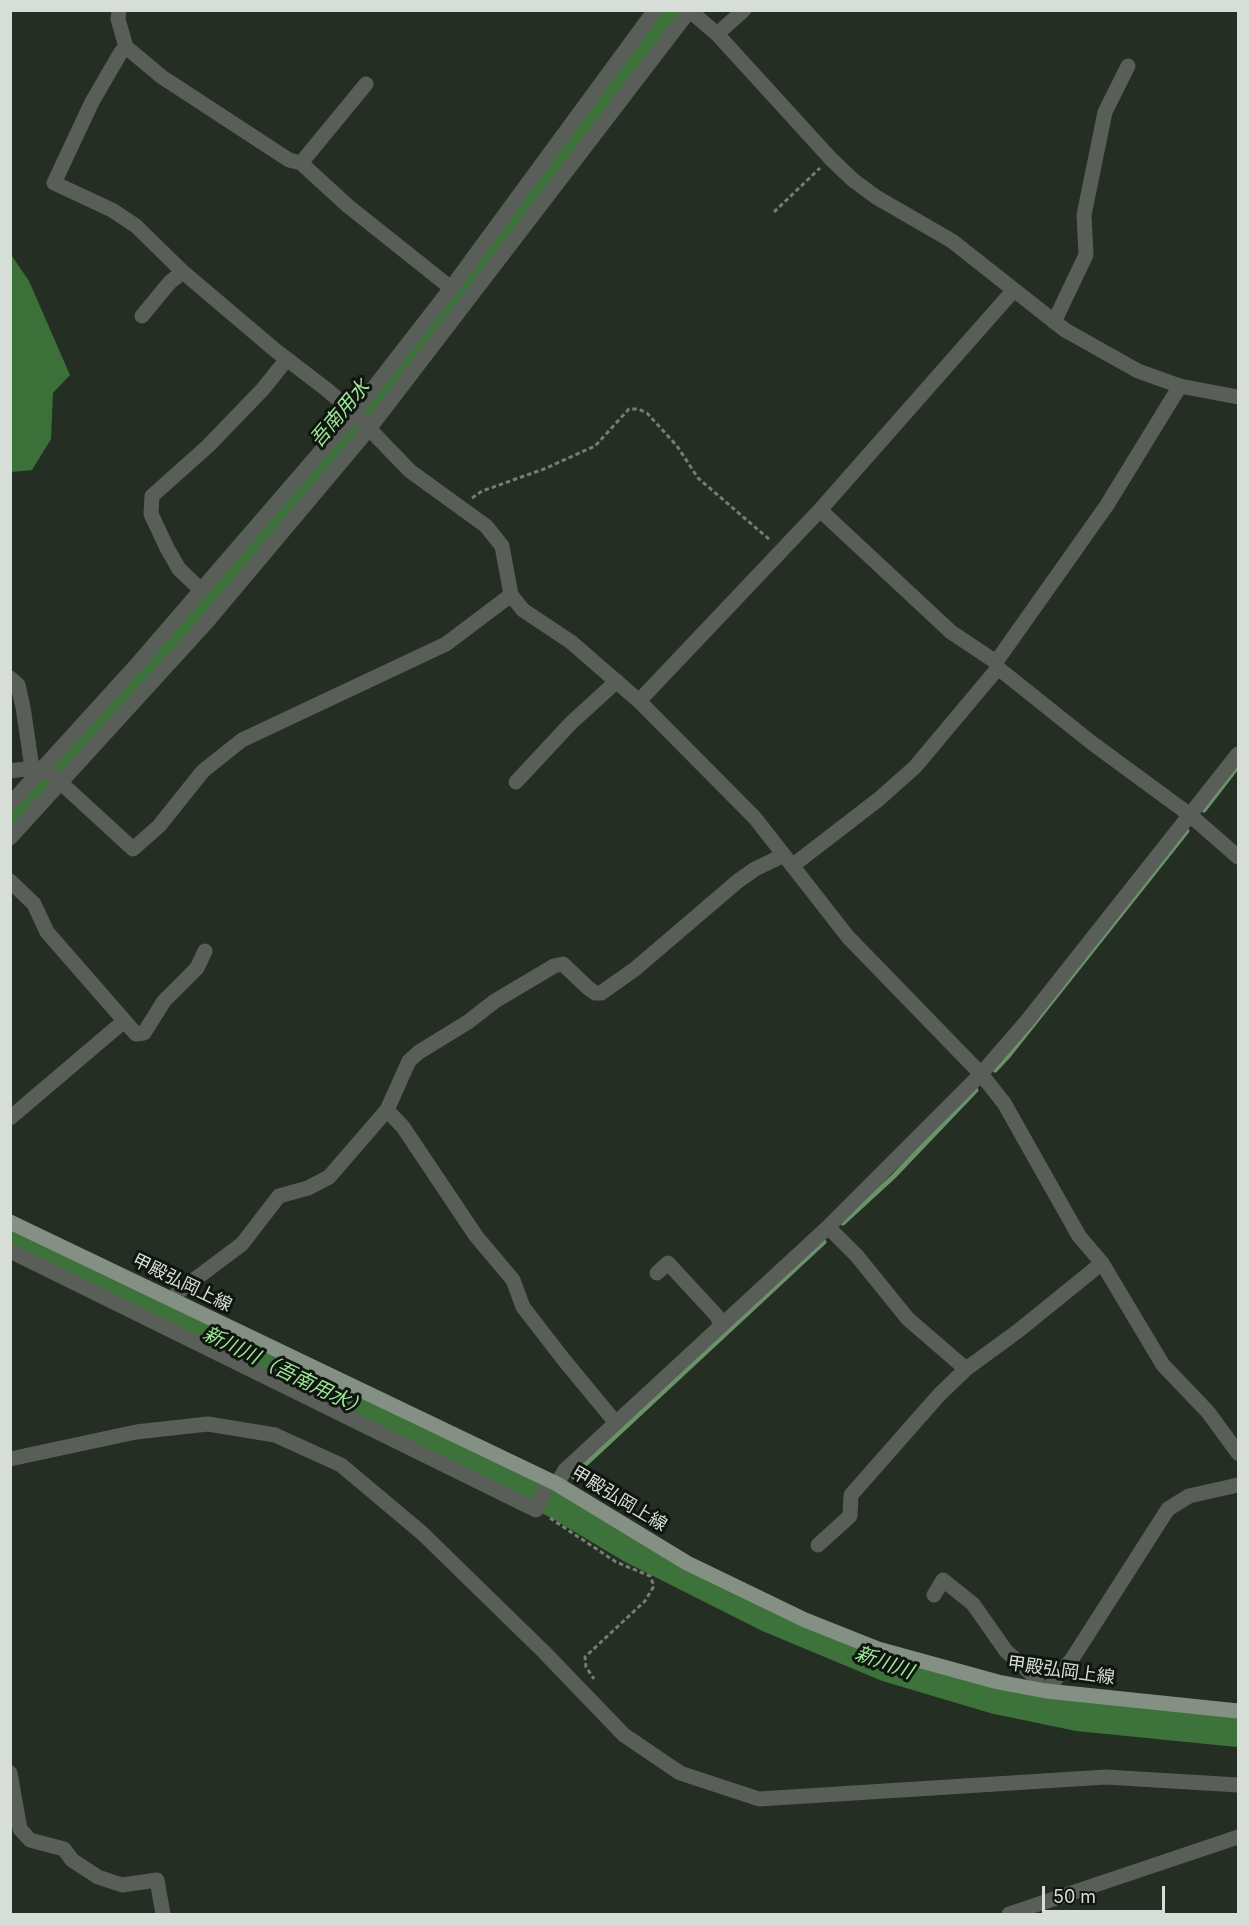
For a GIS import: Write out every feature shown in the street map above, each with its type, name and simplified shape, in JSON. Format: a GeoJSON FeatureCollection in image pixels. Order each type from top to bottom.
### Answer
{"type":"FeatureCollection","features":[{"type":"Feature","properties":{"kind":"main road","name":"甲殿弘岡上線"},"geometry":{"type":"LineString","coordinates":[[10,1222],[173,1300],[545,1494],[805,1620],[889,1652],[998,1682],[1042,1691],[1239,1711]]}},
{"type":"Feature","properties":{"kind":"street"},"geometry":{"type":"LineString","coordinates":[[119,10],[118,19],[126,47],[162,77],[289,160],[301,163],[348,206],[450,288]]}},
{"type":"Feature","properties":{"kind":"street"},"geometry":{"type":"LineString","coordinates":[[10,838],[48,774],[201,591],[361,421],[450,288],[655,10]]}},
{"type":"Feature","properties":{"kind":"street"},"geometry":{"type":"LineString","coordinates":[[717,34],[744,10]]}},
{"type":"Feature","properties":{"kind":"street"},"geometry":{"type":"LineString","coordinates":[[10,804],[48,774],[207,622],[361,421],[689,11],[717,34],[853,180],[876,197],[952,241],[1065,330],[1138,371],[1180,386],[1239,397]]}},
{"type":"Feature","properties":{"kind":"street"},"geometry":{"type":"LineString","coordinates":[[126,47],[92,102],[54,183],[112,210],[136,225],[183,272],[361,421],[410,471],[486,526],[502,546],[511,595],[523,610],[571,642],[639,701],[755,818],[848,937],[981,1074],[1004,1103],[1079,1236],[1102,1263],[1162,1365],[1208,1412],[1239,1453]]}},
{"type":"Feature","properties":{"kind":"street"},"geometry":{"type":"LineString","coordinates":[[1054,322],[1086,255],[1084,215],[1105,112],[1128,66]]}},
{"type":"Feature","properties":{"kind":"street"},"geometry":{"type":"LineString","coordinates":[[301,163],[366,84]]}},
{"type":"Feature","properties":{"kind":"street"},"geometry":{"type":"LineString","coordinates":[[142,316],[170,282],[183,272]]}},
{"type":"Feature","properties":{"kind":"street"},"geometry":{"type":"LineString","coordinates":[[639,701],[783,551],[1013,291]]}},
{"type":"Feature","properties":{"kind":"street"},"geometry":{"type":"LineString","coordinates":[[201,591],[179,569],[167,548],[151,514],[152,496],[208,446],[287,359]]}},
{"type":"Feature","properties":{"kind":"street"},"geometry":{"type":"LineString","coordinates":[[173,1300],[178,1292],[242,1244],[279,1196],[308,1188],[329,1176],[387,1110],[409,1062],[419,1052],[468,1022],[495,1001],[554,966],[563,964],[587,987],[595,993],[601,993],[635,969],[754,869],[788,861],[879,799],[915,767],[997,665],[1107,505],[1180,386]]}},
{"type":"Feature","properties":{"kind":"street"},"geometry":{"type":"LineString","coordinates":[[820,510],[951,633],[997,665],[1092,743],[1190,815],[1239,857]]}},
{"type":"Feature","properties":{"kind":"street"},"geometry":{"type":"LineString","coordinates":[[10,678],[18,685],[23,707],[48,774],[133,849],[159,826],[203,771],[242,740],[446,644],[511,595]]}},
{"type":"Feature","properties":{"kind":"street"},"geometry":{"type":"LineString","coordinates":[[516,782],[571,723],[616,681]]}},
{"type":"Feature","properties":{"kind":"street"},"geometry":{"type":"LineString","coordinates":[[10,1251],[545,1494],[565,1470],[828,1227],[981,1074],[1027,1021],[1239,754]]}},
{"type":"Feature","properties":{"kind":"street"},"geometry":{"type":"LineString","coordinates":[[10,771],[48,774]]}},
{"type":"Feature","properties":{"kind":"street"},"geometry":{"type":"LineString","coordinates":[[10,880],[34,904],[47,932],[123,1022],[136,1034],[144,1033],[164,1001],[197,968],[205,951]]}},
{"type":"Feature","properties":{"kind":"street"},"geometry":{"type":"LineString","coordinates":[[10,1118],[123,1022]]}},
{"type":"Feature","properties":{"kind":"street"},"geometry":{"type":"LineString","coordinates":[[387,1110],[403,1127],[476,1236],[513,1280],[524,1307],[616,1423]]}},
{"type":"Feature","properties":{"kind":"street"},"geometry":{"type":"LineString","coordinates":[[828,1227],[856,1256],[908,1318],[966,1369]]}},
{"type":"Feature","properties":{"kind":"street"},"geometry":{"type":"LineString","coordinates":[[657,1273],[668,1263],[717,1316],[721,1326]]}},
{"type":"Feature","properties":{"kind":"street"},"geometry":{"type":"LineString","coordinates":[[818,1545],[850,1516],[851,1495],[939,1395],[966,1369],[1018,1331],[1102,1263]]}},
{"type":"Feature","properties":{"kind":"street"},"geometry":{"type":"LineString","coordinates":[[10,1460],[136,1432],[208,1424],[275,1435],[341,1465],[422,1533],[624,1735],[680,1773],[759,1799],[1106,1778],[1239,1785]]}},
{"type":"Feature","properties":{"kind":"street"},"geometry":{"type":"LineString","coordinates":[[934,1595],[943,1580],[973,1604],[1006,1651],[1036,1678],[1042,1691],[1072,1659],[1168,1509],[1189,1496],[1239,1485]]}},
{"type":"Feature","properties":{"kind":"street"},"geometry":{"type":"LineString","coordinates":[[10,1773],[21,1829],[30,1840],[64,1849],[72,1860],[98,1877],[122,1885],[157,1880],[163,1914]]}},
{"type":"Feature","properties":{"kind":"street"},"geometry":{"type":"LineString","coordinates":[[1009,1914],[1239,1837]]}},
{"type":"Feature","properties":{"kind":"path"},"geometry":{"type":"LineString","coordinates":[[774,212],[831,159]]}},
{"type":"Feature","properties":{"kind":"path"},"geometry":{"type":"LineString","coordinates":[[462,508],[482,491],[544,469],[595,446],[629,410],[638,409],[647,413],[677,446],[698,478],[783,551]]}},
{"type":"Feature","properties":{"kind":"path"},"geometry":{"type":"LineString","coordinates":[[545,1494],[562,1525],[616,1562],[650,1576],[654,1586],[645,1601],[585,1657],[585,1667],[598,1686]]}},
{"type":"Feature","properties":{"kind":"green space"},"geometry":{"type":"Polygon","coordinates":[[[10,253],[29,281],[70,375],[53,393],[51,439],[32,470],[11,472],[10,253]]]}},
{"type":"Feature","properties":{"kind":"waterway","name":"吾南用水"},"geometry":{"type":"LineString","coordinates":[[10,821],[294,505],[404,371],[672,10]]}},
{"type":"Feature","properties":{"kind":"waterway"},"geometry":{"type":"LineString","coordinates":[[1204,810],[1238,766]]}},
{"type":"Feature","properties":{"kind":"waterway"},"geometry":{"type":"LineString","coordinates":[[995,1070],[1187,831]]}},
{"type":"Feature","properties":{"kind":"waterway"},"geometry":{"type":"LineString","coordinates":[[843,1223],[893,1177],[976,1090]]}},
{"type":"Feature","properties":{"kind":"waterway","name":"新川川"},"geometry":{"type":"LineString","coordinates":[[10,1239],[367,1415],[559,1505],[629,1547],[770,1618],[885,1666],[996,1699],[1078,1716],[1238,1732]]}},
{"type":"Feature","properties":{"kind":"waterway"},"geometry":{"type":"LineString","coordinates":[[574,1477],[824,1242]]}},
{"type":"Feature","properties":{"kind":"water label","name":"新川川（吾南用水）"},"geometry":{"type":"Point","coordinates":[285,1372]}}]}
